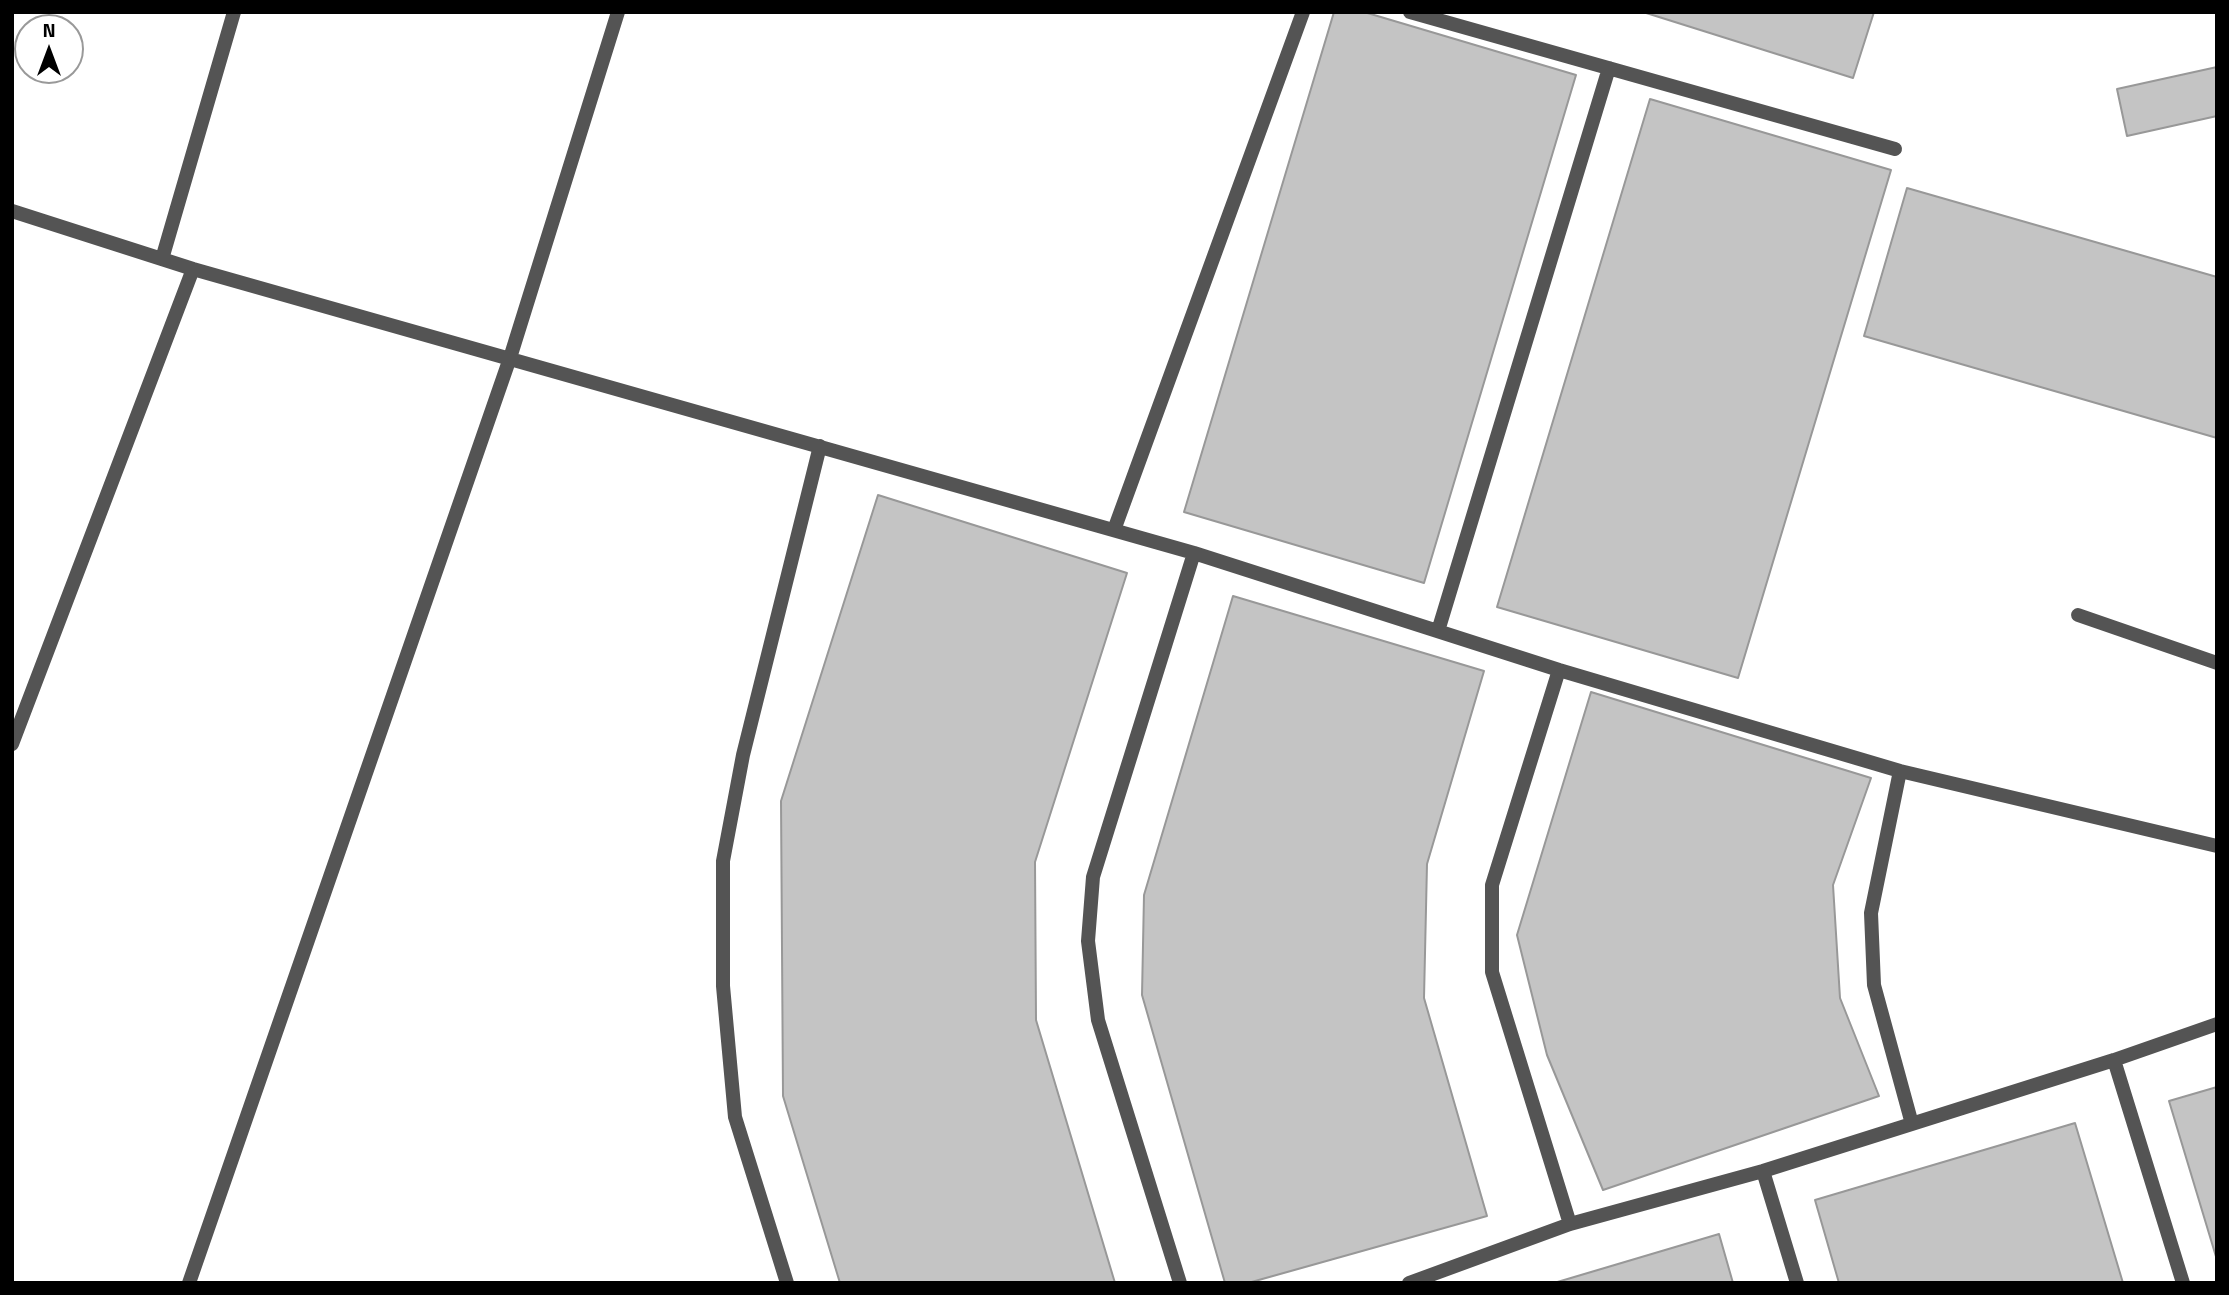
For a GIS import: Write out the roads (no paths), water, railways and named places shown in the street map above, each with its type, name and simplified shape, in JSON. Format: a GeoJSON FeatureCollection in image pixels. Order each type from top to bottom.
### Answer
{"type":"FeatureCollection","features":[{"type":"Feature","properties":{"kind":"lane"},"geometry":{"type":"LineString","coordinates":[[162,259],[234,12]]}},
{"type":"Feature","properties":{"kind":"lane"},"geometry":{"type":"LineString","coordinates":[[189,1283],[510,358],[618,12]]}},
{"type":"Feature","properties":{"kind":"lane"},"geometry":{"type":"LineString","coordinates":[[1114,530],[1303,12]]}},
{"type":"Feature","properties":{"kind":"lane"},"geometry":{"type":"LineString","coordinates":[[1410,12],[1895,149]]}},
{"type":"Feature","properties":{"kind":"lane"},"geometry":{"type":"LineString","coordinates":[[1438,631],[1609,68]]}},
{"type":"Feature","properties":{"kind":"lane"},"geometry":{"type":"LineString","coordinates":[[12,211],[194,269],[1194,553],[1559,670],[1900,771],[2217,846]]}},
{"type":"Feature","properties":{"kind":"lane"},"geometry":{"type":"LineString","coordinates":[[12,744],[194,269]]}},
{"type":"Feature","properties":{"kind":"lane"},"geometry":{"type":"LineString","coordinates":[[787,1283],[735,1117],[723,986],[723,861],[743,755],[820,446]]}},
{"type":"Feature","properties":{"kind":"lane"},"geometry":{"type":"LineString","coordinates":[[1180,1283],[1098,1020],[1088,941],[1093,877],[1194,553]]}},
{"type":"Feature","properties":{"kind":"lane"},"geometry":{"type":"LineString","coordinates":[[2078,615],[2217,663]]}},
{"type":"Feature","properties":{"kind":"lane"},"geometry":{"type":"LineString","coordinates":[[1559,670],[1492,885],[1492,972],[1570,1224]]}},
{"type":"Feature","properties":{"kind":"lane"},"geometry":{"type":"LineString","coordinates":[[1900,771],[1871,914],[1874,985],[1912,1124]]}},
{"type":"Feature","properties":{"kind":"lane"},"geometry":{"type":"LineString","coordinates":[[1409,1283],[1570,1224],[1763,1171],[2114,1060],[2217,1024]]}},
{"type":"Feature","properties":{"kind":"lane"},"geometry":{"type":"LineString","coordinates":[[2114,1060],[2183,1283]]}},
{"type":"Feature","properties":{"kind":"lane"},"geometry":{"type":"LineString","coordinates":[[1763,1171],[1797,1283]]}}]}
